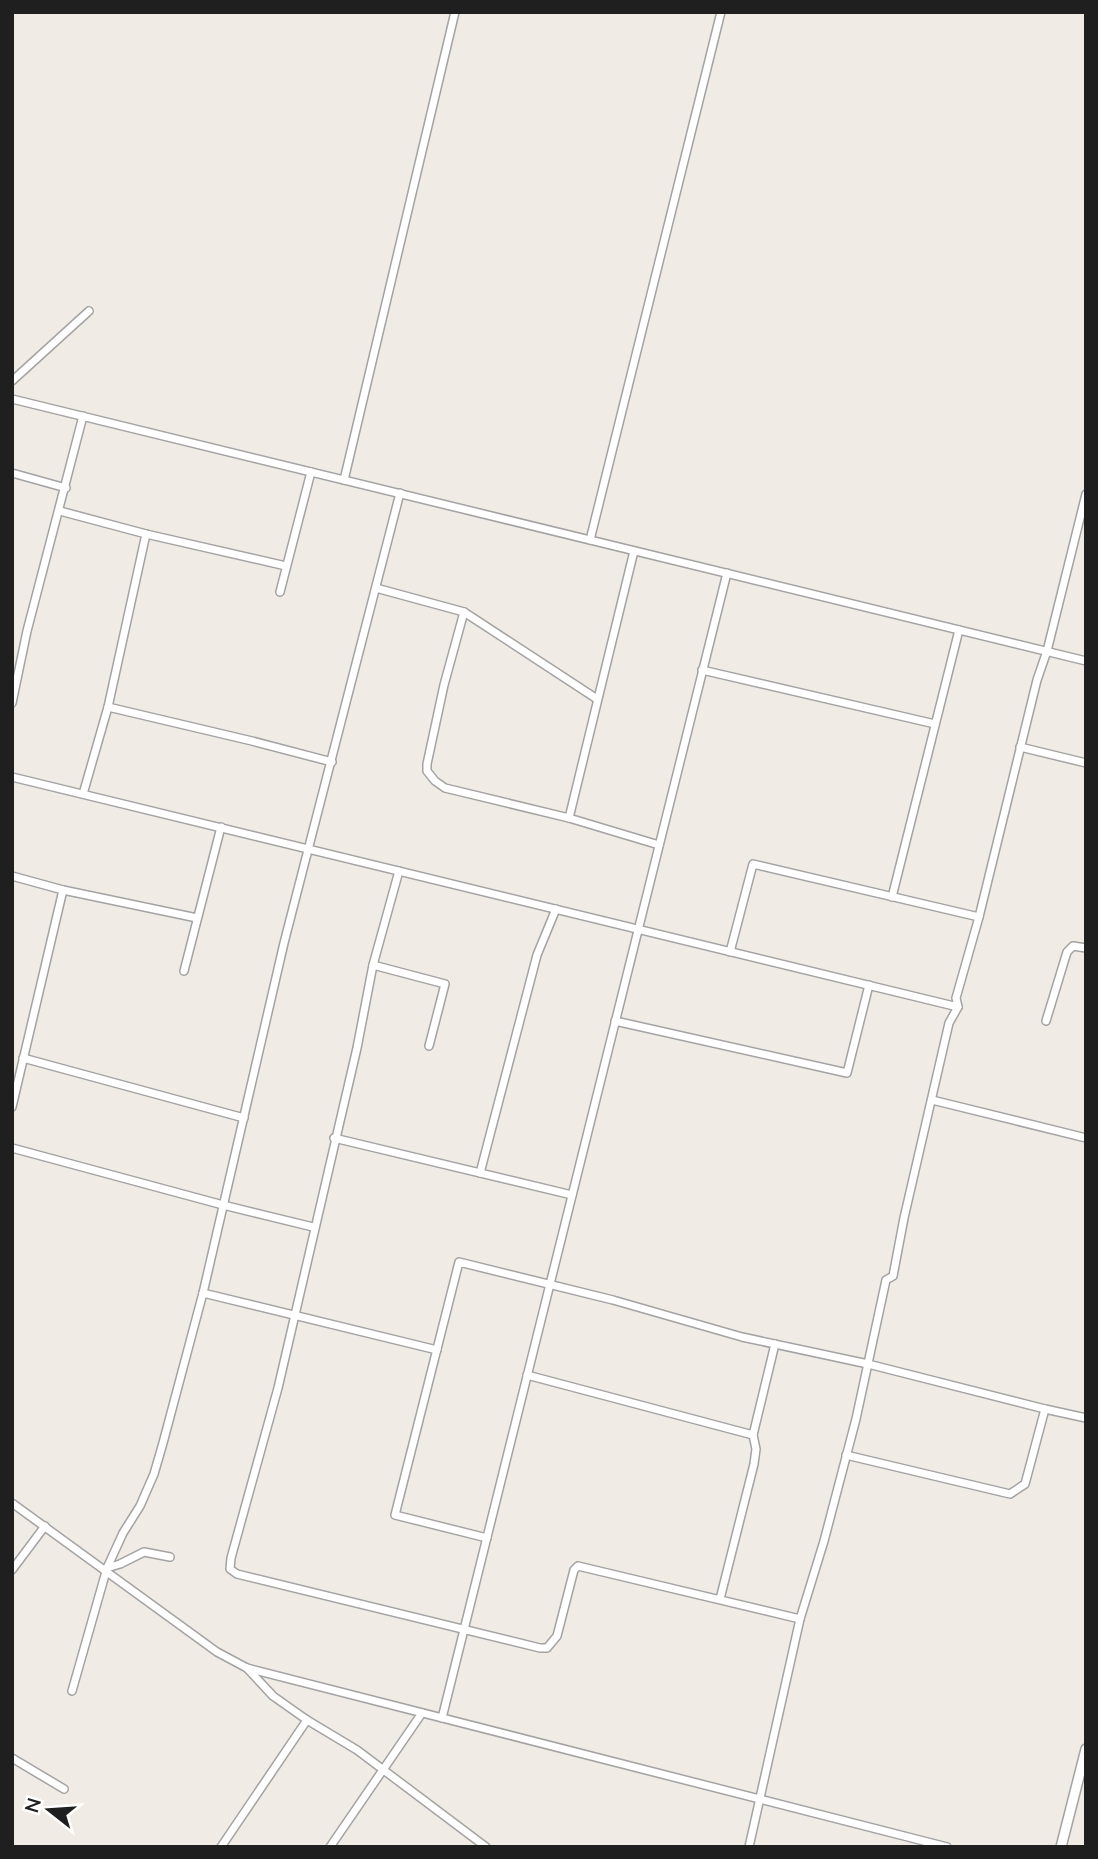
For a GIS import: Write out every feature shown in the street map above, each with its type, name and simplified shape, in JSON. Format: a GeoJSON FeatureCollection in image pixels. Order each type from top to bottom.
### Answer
{"type":"FeatureCollection","features":[{"type":"Feature","properties":{"kind":"street"},"geometry":{"type":"LineString","coordinates":[[344,480],[455,12]]}},
{"type":"Feature","properties":{"kind":"street"},"geometry":{"type":"LineString","coordinates":[[590,540],[721,12]]}},
{"type":"Feature","properties":{"kind":"street"},"geometry":{"type":"LineString","coordinates":[[12,381],[89,311]]}},
{"type":"Feature","properties":{"kind":"street"},"geometry":{"type":"LineString","coordinates":[[12,399],[1086,661]]}},
{"type":"Feature","properties":{"kind":"street"},"geometry":{"type":"LineString","coordinates":[[12,703],[27,631],[83,416]]}},
{"type":"Feature","properties":{"kind":"street"},"geometry":{"type":"LineString","coordinates":[[280,592],[311,472]]}},
{"type":"Feature","properties":{"kind":"street"},"geometry":{"type":"LineString","coordinates":[[12,473],[66,488]]}},
{"type":"Feature","properties":{"kind":"street"},"geometry":{"type":"LineString","coordinates":[[72,1691],[106,1570],[154,1474],[202,1293],[285,943],[400,494]]}},
{"type":"Feature","properties":{"kind":"street"},"geometry":{"type":"LineString","coordinates":[[749,1847],[800,1619],[846,1455],[886,1280],[893,1276],[949,1023],[958,1007],[956,998],[1086,494]]}},
{"type":"Feature","properties":{"kind":"street"},"geometry":{"type":"LineString","coordinates":[[60,510],[146,534],[286,566]]}},
{"type":"Feature","properties":{"kind":"street"},"geometry":{"type":"LineString","coordinates":[[83,794],[108,707],[146,534]]}},
{"type":"Feature","properties":{"kind":"street"},"geometry":{"type":"LineString","coordinates":[[569,818],[634,551]]}},
{"type":"Feature","properties":{"kind":"street"},"geometry":{"type":"LineString","coordinates":[[442,1718],[726,573]]}},
{"type":"Feature","properties":{"kind":"street"},"geometry":{"type":"LineString","coordinates":[[376,588],[464,612],[597,699]]}},
{"type":"Feature","properties":{"kind":"street"},"geometry":{"type":"LineString","coordinates":[[464,612],[444,685],[427,771],[435,781],[445,788],[569,818],[659,845]]}},
{"type":"Feature","properties":{"kind":"street"},"geometry":{"type":"LineString","coordinates":[[892,897],[959,630]]}},
{"type":"Feature","properties":{"kind":"street"},"geometry":{"type":"LineString","coordinates":[[702,670],[935,723]]}},
{"type":"Feature","properties":{"kind":"street"},"geometry":{"type":"LineString","coordinates":[[108,707],[252,740],[332,762]]}},
{"type":"Feature","properties":{"kind":"street"},"geometry":{"type":"LineString","coordinates":[[1020,747],[1086,763]]}},
{"type":"Feature","properties":{"kind":"street"},"geometry":{"type":"LineString","coordinates":[[12,776],[958,1007]]}},
{"type":"Feature","properties":{"kind":"street"},"geometry":{"type":"LineString","coordinates":[[184,971],[221,827]]}},
{"type":"Feature","properties":{"kind":"street"},"geometry":{"type":"LineString","coordinates":[[730,952],[753,864],[979,917]]}},
{"type":"Feature","properties":{"kind":"street"},"geometry":{"type":"LineString","coordinates":[[399,871],[373,965],[357,1048],[313,1227],[278,1388],[230,1569],[237,1574],[464,1628],[510,1642],[547,1648],[557,1636],[573,1570],[578,1566],[800,1619]]}},
{"type":"Feature","properties":{"kind":"street"},"geometry":{"type":"LineString","coordinates":[[12,876],[63,890],[197,918]]}},
{"type":"Feature","properties":{"kind":"street"},"geometry":{"type":"LineString","coordinates":[[12,1107],[63,890]]}},
{"type":"Feature","properties":{"kind":"street"},"geometry":{"type":"LineString","coordinates":[[480,1173],[537,955],[556,909]]}},
{"type":"Feature","properties":{"kind":"street"},"geometry":{"type":"LineString","coordinates":[[1046,1021],[1067,952],[1073,946],[1086,948]]}},
{"type":"Feature","properties":{"kind":"street"},"geometry":{"type":"LineString","coordinates":[[373,965],[444,984],[429,1046]]}},
{"type":"Feature","properties":{"kind":"street"},"geometry":{"type":"LineString","coordinates":[[615,1021],[847,1073],[869,985]]}},
{"type":"Feature","properties":{"kind":"street"},"geometry":{"type":"LineString","coordinates":[[23,1058],[244,1118]]}},
{"type":"Feature","properties":{"kind":"street"},"geometry":{"type":"LineString","coordinates":[[932,1100],[1086,1138]]}},
{"type":"Feature","properties":{"kind":"street"},"geometry":{"type":"LineString","coordinates":[[334,1138],[572,1195]]}},
{"type":"Feature","properties":{"kind":"street"},"geometry":{"type":"LineString","coordinates":[[12,1148],[313,1227]]}},
{"type":"Feature","properties":{"kind":"street"},"geometry":{"type":"LineString","coordinates":[[486,1538],[395,1516],[459,1262],[775,1344],[1086,1418]]}},
{"type":"Feature","properties":{"kind":"street"},"geometry":{"type":"LineString","coordinates":[[202,1293],[438,1350]]}},
{"type":"Feature","properties":{"kind":"street"},"geometry":{"type":"LineString","coordinates":[[720,1599],[754,1464],[756,1449],[753,1435],[775,1344]]}},
{"type":"Feature","properties":{"kind":"street"},"geometry":{"type":"LineString","coordinates":[[527,1375],[753,1435]]}},
{"type":"Feature","properties":{"kind":"street"},"geometry":{"type":"LineString","coordinates":[[846,1455],[1010,1494],[1025,1484],[1045,1409]]}},
{"type":"Feature","properties":{"kind":"street"},"geometry":{"type":"LineString","coordinates":[[12,1503],[217,1652],[247,1668],[947,1847]]}},
{"type":"Feature","properties":{"kind":"street"},"geometry":{"type":"LineString","coordinates":[[12,1570],[45,1526]]}},
{"type":"Feature","properties":{"kind":"street"},"geometry":{"type":"LineString","coordinates":[[106,1570],[144,1552],[170,1557]]}},
{"type":"Feature","properties":{"kind":"street"},"geometry":{"type":"LineString","coordinates":[[247,1668],[273,1696],[383,1769],[485,1846],[493,1847]]}},
{"type":"Feature","properties":{"kind":"street"},"geometry":{"type":"LineString","coordinates":[[330,1847],[422,1713]]}},
{"type":"Feature","properties":{"kind":"street"},"geometry":{"type":"LineString","coordinates":[[221,1847],[307,1720]]}},
{"type":"Feature","properties":{"kind":"street"},"geometry":{"type":"LineString","coordinates":[[1061,1847],[1086,1749]]}},
{"type":"Feature","properties":{"kind":"street"},"geometry":{"type":"LineString","coordinates":[[12,1758],[64,1789]]}}]}
